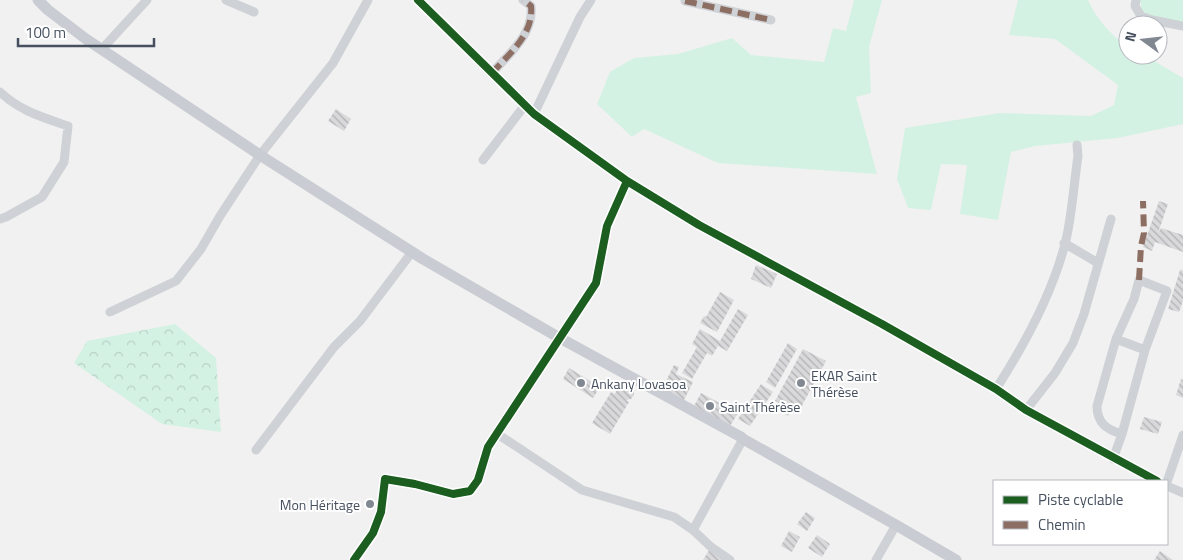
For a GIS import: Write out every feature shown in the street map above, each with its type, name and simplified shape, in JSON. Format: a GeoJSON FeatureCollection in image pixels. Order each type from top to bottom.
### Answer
{"type":"FeatureCollection","features":[{"type":"Feature","properties":{"kind":"main road"},"geometry":{"type":"LineString","coordinates":[[38,0],[66,24],[102,49],[260,155],[412,252],[560,338],[741,437],[743,440],[956,560]]}},
{"type":"Feature","properties":{"kind":"street"},"geometry":{"type":"LineString","coordinates":[[102,49],[147,0]]}},
{"type":"Feature","properties":{"kind":"street"},"geometry":{"type":"LineString","coordinates":[[226,0],[254,12]]}},
{"type":"Feature","properties":{"kind":"street"},"geometry":{"type":"LineString","coordinates":[[110,312],[176,281],[200,249],[260,155],[333,63],[368,0]]}},
{"type":"Feature","properties":{"kind":"street"},"geometry":{"type":"LineString","coordinates":[[418,0],[534,114],[627,181],[700,226],[882,324],[996,389],[1026,410],[1154,480]]}},
{"type":"Feature","properties":{"kind":"street"},"geometry":{"type":"LineString","coordinates":[[492,72],[524,38],[532,16],[531,6],[523,0]]}},
{"type":"Feature","properties":{"kind":"street"},"geometry":{"type":"LineString","coordinates":[[534,114],[580,17],[591,0]]}},
{"type":"Feature","properties":{"kind":"street"},"geometry":{"type":"LineString","coordinates":[[684,0],[771,20]]}},
{"type":"Feature","properties":{"kind":"street"},"geometry":{"type":"LineString","coordinates":[[1136,0],[1135,6],[1141,16],[1183,26]]}},
{"type":"Feature","properties":{"kind":"street"},"geometry":{"type":"LineString","coordinates":[[0,92],[14,104],[40,117],[68,126],[64,162],[42,197],[0,219]]}},
{"type":"Feature","properties":{"kind":"street"},"geometry":{"type":"LineString","coordinates":[[483,160],[525,105]]}},
{"type":"Feature","properties":{"kind":"street"},"geometry":{"type":"LineString","coordinates":[[996,389],[1009,369],[1048,293],[1064,244],[1078,156],[1078,145]]}},
{"type":"Feature","properties":{"kind":"street"},"geometry":{"type":"LineString","coordinates":[[354,560],[376,526],[381,512],[385,479],[453,494],[470,491],[478,480],[488,447],[496,433],[596,283],[608,226],[627,181]]}},
{"type":"Feature","properties":{"kind":"street"},"geometry":{"type":"LineString","coordinates":[[1026,410],[1055,373],[1073,343],[1084,314],[1111,220]]}},
{"type":"Feature","properties":{"kind":"street"},"geometry":{"type":"LineString","coordinates":[[1064,244],[1098,263]]}},
{"type":"Feature","properties":{"kind":"street"},"geometry":{"type":"LineString","coordinates":[[256,450],[334,347],[360,321],[412,252]]}},
{"type":"Feature","properties":{"kind":"street"},"geometry":{"type":"LineString","coordinates":[[1113,459],[1122,434],[1145,350],[1167,291],[1139,280],[1134,299],[1116,339],[1096,406],[1097,416],[1104,427],[1122,434]]}},
{"type":"Feature","properties":{"kind":"street"},"geometry":{"type":"LineString","coordinates":[[1116,339],[1145,350]]}},
{"type":"Feature","properties":{"kind":"street"},"geometry":{"type":"LineString","coordinates":[[496,433],[582,490],[674,517],[730,560]]}},
{"type":"Feature","properties":{"kind":"street"},"geometry":{"type":"LineString","coordinates":[[1168,480],[1183,435]]}},
{"type":"Feature","properties":{"kind":"street"},"geometry":{"type":"LineString","coordinates":[[693,530],[743,440]]}},
{"type":"Feature","properties":{"kind":"street"},"geometry":{"type":"LineString","coordinates":[[1168,486],[1183,493]]}},
{"type":"Feature","properties":{"kind":"street"},"geometry":{"type":"LineString","coordinates":[[876,560],[896,525]]}},
{"type":"Feature","properties":{"kind":"green space"},"geometry":{"type":"Polygon","coordinates":[[[854,0],[882,0],[869,47],[871,93],[856,97],[877,174],[718,163],[644,129],[632,137],[597,104],[610,72],[634,58],[678,54],[732,38],[751,55],[824,62],[833,28],[846,31],[854,0]]]}},
{"type":"Feature","properties":{"kind":"green space"},"geometry":{"type":"Polygon","coordinates":[[[1018,0],[1088,0],[1105,26],[1118,38],[1118,65],[1161,65],[1183,78],[1183,124],[1118,138],[1035,146],[1011,152],[998,220],[960,214],[967,165],[941,164],[931,210],[908,208],[897,179],[905,128],[1000,113],[1091,116],[1114,105],[1118,85],[1055,39],[1009,35],[1018,0]]]}},
{"type":"Feature","properties":{"kind":"green space"},"geometry":{"type":"Polygon","coordinates":[[[1140,0],[1183,0],[1183,24],[1168,20],[1168,15],[1150,15],[1142,10],[1140,0]]]}},
{"type":"Feature","properties":{"kind":"green space"},"geometry":{"type":"Polygon","coordinates":[[[175,324],[216,358],[221,432],[162,424],[74,363],[87,341],[175,324]]]}},
{"type":"Feature","properties":{"kind":"building"},"geometry":{"type":"Polygon","coordinates":[[[336,109],[351,119],[344,131],[328,121],[336,109]]]}},
{"type":"Feature","properties":{"kind":"building"},"geometry":{"type":"Polygon","coordinates":[[[1159,201],[1168,204],[1158,233],[1161,228],[1183,235],[1183,252],[1155,242],[1152,251],[1143,247],[1159,201]]]}},
{"type":"Feature","properties":{"kind":"building"},"geometry":{"type":"Polygon","coordinates":[[[756,265],[777,274],[771,288],[751,279],[756,265]]]}},
{"type":"Feature","properties":{"kind":"building"},"geometry":{"type":"Polygon","coordinates":[[[1180,270],[1183,270],[1183,301],[1179,312],[1168,309],[1180,270]]]}},
{"type":"Feature","properties":{"kind":"building"},"geometry":{"type":"Polygon","coordinates":[[[720,292],[734,300],[717,332],[700,323],[704,316],[706,317],[720,292]]]}},
{"type":"Feature","properties":{"kind":"building"},"geometry":{"type":"Polygon","coordinates":[[[738,309],[748,315],[727,351],[718,346],[712,356],[707,353],[692,379],[682,373],[697,347],[692,344],[700,329],[720,341],[738,309]]]}},
{"type":"Feature","properties":{"kind":"building"},"geometry":{"type":"Polygon","coordinates":[[[788,343],[797,349],[775,388],[766,382],[788,343]]]}},
{"type":"Feature","properties":{"kind":"building"},"geometry":{"type":"Polygon","coordinates":[[[803,349],[826,361],[798,413],[791,409],[788,416],[775,409],[778,402],[775,401],[803,349]]]}},
{"type":"Feature","properties":{"kind":"building"},"geometry":{"type":"Polygon","coordinates":[[[674,365],[679,367],[676,374],[693,382],[683,402],[661,391],[674,365]]]}},
{"type":"Feature","properties":{"kind":"building","name":"Ankany Lovasoa"},"geometry":{"type":"Polygon","coordinates":[[[569,368],[600,387],[593,398],[563,379],[569,368]]]}},
{"type":"Feature","properties":{"kind":"building"},"geometry":{"type":"Polygon","coordinates":[[[1181,379],[1183,380],[1183,398],[1176,395],[1181,379]]]}},
{"type":"Feature","properties":{"kind":"building"},"geometry":{"type":"Polygon","coordinates":[[[621,384],[633,387],[634,395],[631,399],[626,400],[629,402],[610,434],[592,423],[611,392],[615,394],[621,384]]]}},
{"type":"Feature","properties":{"kind":"building"},"geometry":{"type":"Polygon","coordinates":[[[761,384],[773,392],[750,426],[738,419],[761,384]]]}},
{"type":"Feature","properties":{"kind":"building"},"geometry":{"type":"Polygon","coordinates":[[[701,393],[738,413],[730,426],[694,406],[701,393]]]}},
{"type":"Feature","properties":{"kind":"building"},"geometry":{"type":"Polygon","coordinates":[[[1144,417],[1162,422],[1158,434],[1140,429],[1144,417]]]}},
{"type":"Feature","properties":{"kind":"building"},"geometry":{"type":"Polygon","coordinates":[[[806,512],[815,518],[807,531],[797,524],[806,512]]]}},
{"type":"Feature","properties":{"kind":"building"},"geometry":{"type":"Polygon","coordinates":[[[789,531],[800,537],[792,552],[781,546],[789,531]]]}},
{"type":"Feature","properties":{"kind":"building"},"geometry":{"type":"Polygon","coordinates":[[[817,535],[830,544],[822,557],[808,548],[817,535]]]}},
{"type":"Feature","properties":{"kind":"building"},"geometry":{"type":"Polygon","coordinates":[[[709,550],[722,559],[703,560],[709,550]]]}},
{"type":"Feature","properties":{"kind":"building"},"geometry":{"type":"Polygon","coordinates":[[[1160,551],[1173,560],[1154,560],[1160,551]]]}},
{"type":"Feature","properties":{"kind":"marked path"},"geometry":{"type":"LineString","coordinates":[[492,73],[513,51],[529,26],[531,6],[523,0]]}},
{"type":"Feature","properties":{"kind":"marked path"},"geometry":{"type":"LineString","coordinates":[[685,1],[771,20]]}},
{"type":"Feature","properties":{"kind":"marked path"},"geometry":{"type":"LineString","coordinates":[[1139,280],[1141,246],[1144,233],[1143,201]]}},
{"type":"Feature","properties":{"kind":"cycle path"},"geometry":{"type":"LineString","coordinates":[[418,0],[534,114],[627,181],[699,225],[882,324],[996,389],[1026,410],[1155,480]]}},
{"type":"Feature","properties":{"kind":"cycle path"},"geometry":{"type":"LineString","coordinates":[[354,560],[373,533],[381,512],[385,479],[415,484],[453,494],[470,491],[478,480],[488,447],[596,283],[607,226],[627,181]]}},
{"type":"Feature","properties":{"kind":"place","name":"Ankany Lovasoa"},"geometry":{"type":"Point","coordinates":[581,383]}},
{"type":"Feature","properties":{"kind":"place","name":"EKAR Saint Thérèse"},"geometry":{"type":"Point","coordinates":[801,383]}},
{"type":"Feature","properties":{"kind":"place","name":"Saint Thérèse"},"geometry":{"type":"Point","coordinates":[710,406]}},
{"type":"Feature","properties":{"kind":"place","name":"Mon Héritage"},"geometry":{"type":"Point","coordinates":[370,504]}}]}
